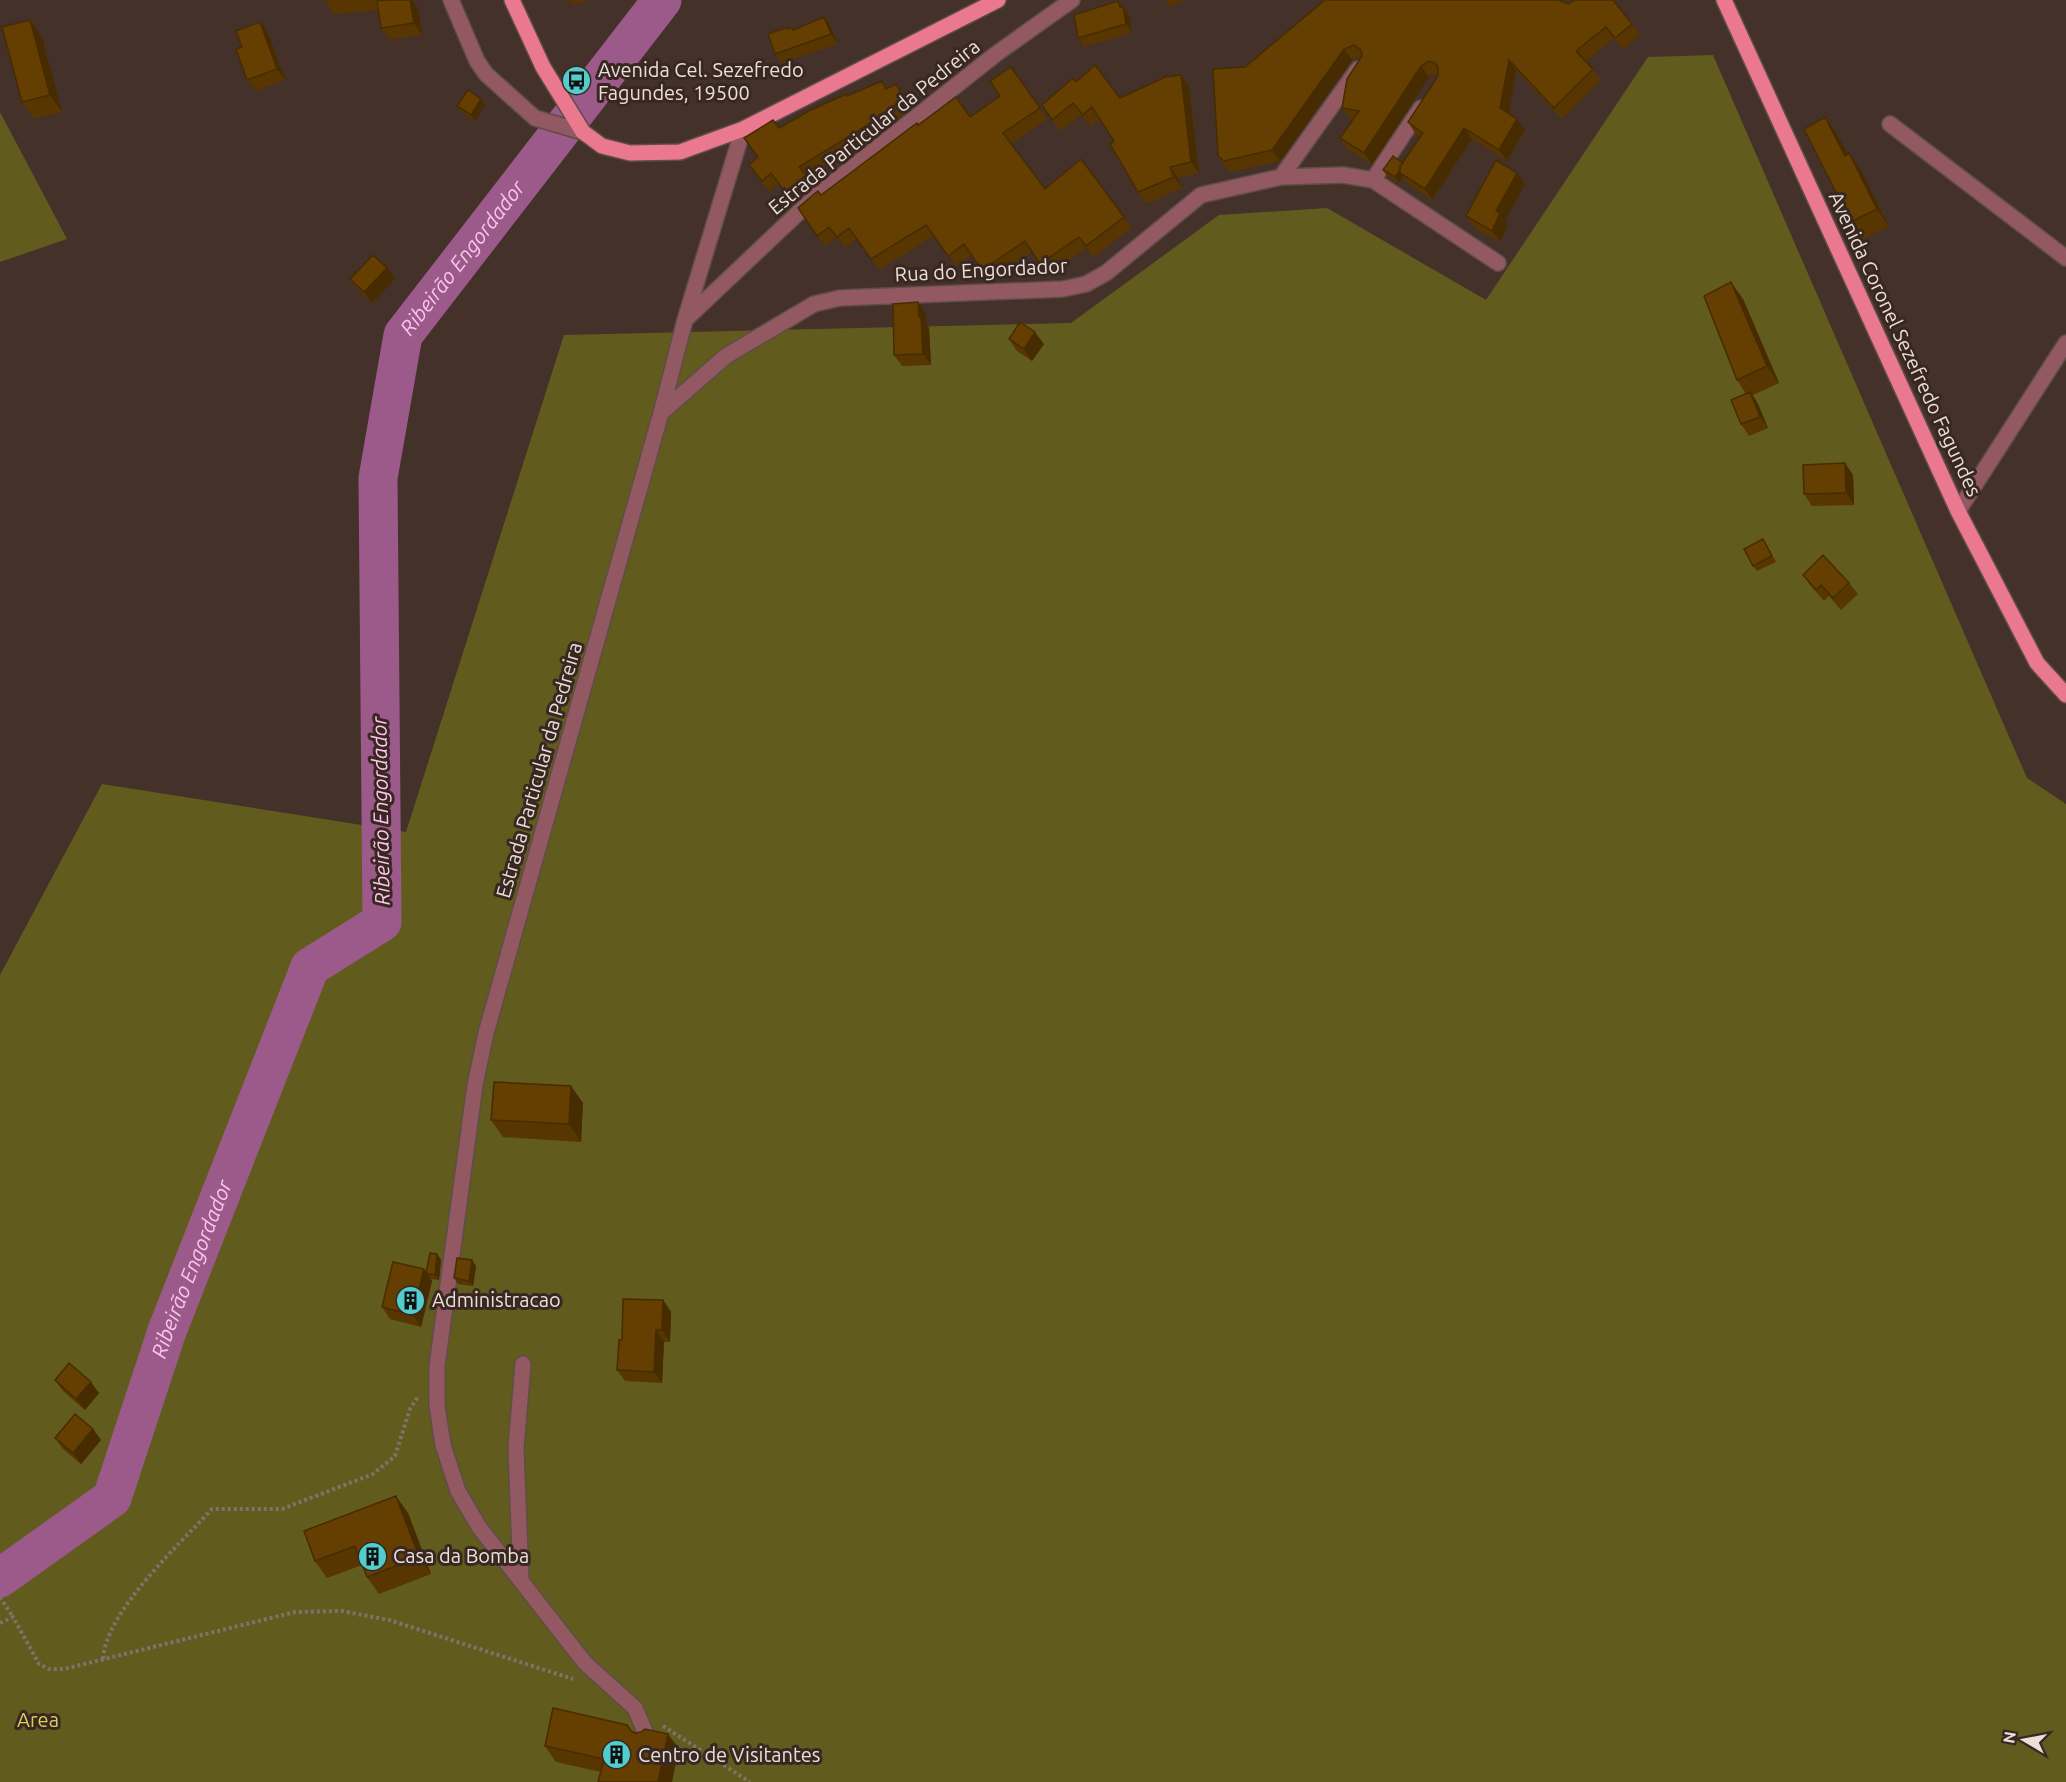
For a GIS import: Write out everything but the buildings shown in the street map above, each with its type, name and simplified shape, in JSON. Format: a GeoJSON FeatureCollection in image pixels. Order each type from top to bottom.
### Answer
{"type":"FeatureCollection","features":[{"type":"Feature","properties":{"kind":"main road"},"geometry":{"type":"LineString","coordinates":[[512,0],[543,67],[583,132],[602,146],[630,153],[680,152],[742,129],[998,0]]}},
{"type":"Feature","properties":{"kind":"main road","name":"Avenida Coronel Sezefredo Fagundes"},"geometry":{"type":"LineString","coordinates":[[1724,0],[1958,511],[2037,663],[2066,695]]}},
{"type":"Feature","properties":{"kind":"street"},"geometry":{"type":"LineString","coordinates":[[451,0],[477,61],[486,74],[535,118],[583,132]]}},
{"type":"Feature","properties":{"kind":"street","name":"Estrada Particular da Pedreira"},"geometry":{"type":"LineString","coordinates":[[685,320],[815,197],[996,54],[1072,0]]}},
{"type":"Feature","properties":{"kind":"street"},"geometry":{"type":"LineString","coordinates":[[1281,177],[1360,66]]}},
{"type":"Feature","properties":{"kind":"street"},"geometry":{"type":"LineString","coordinates":[[1373,180],[1431,92]]}},
{"type":"Feature","properties":{"kind":"street"},"geometry":{"type":"LineString","coordinates":[[1890,124],[2066,258]]}},
{"type":"Feature","properties":{"kind":"street","name":"Estrada Particular da Pedreira"},"geometry":{"type":"LineString","coordinates":[[635,1708],[585,1663],[479,1527],[458,1491],[443,1445],[437,1405],[437,1366],[475,1085],[486,1033],[661,413],[685,320],[742,129]]}},
{"type":"Feature","properties":{"kind":"street","name":"Rua do Engordador"},"geometry":{"type":"LineString","coordinates":[[661,413],[726,356],[814,304],[840,298],[1063,289],[1086,284],[1106,273],[1201,195],[1281,177],[1343,175],[1373,180],[1498,263]]}},
{"type":"Feature","properties":{"kind":"street"},"geometry":{"type":"LineString","coordinates":[[1958,511],[2066,343]]}},
{"type":"Feature","properties":{"kind":"street"},"geometry":{"type":"LineString","coordinates":[[521,1580],[516,1448],[523,1364]]}},
{"type":"Feature","properties":{"kind":"street"},"geometry":{"type":"LineString","coordinates":[[635,1708],[648,1739]]}},
{"type":"Feature","properties":{"kind":"path"},"geometry":{"type":"LineString","coordinates":[[103,1659],[104,1646],[132,1595],[212,1509],[282,1509],[373,1474],[395,1456],[410,1409],[421,1392]]}},
{"type":"Feature","properties":{"kind":"path"},"geometry":{"type":"LineString","coordinates":[[0,1597],[39,1664],[49,1669],[64,1669],[295,1612],[342,1611],[389,1620],[575,1679]]}},
{"type":"Feature","properties":{"kind":"path"},"geometry":{"type":"LineString","coordinates":[[0,1623],[13,1617]]}},
{"type":"Feature","properties":{"kind":"path"},"geometry":{"type":"LineString","coordinates":[[635,1708],[750,1782]]}},
{"type":"Feature","properties":{"kind":"green space","name":"Area"},"geometry":{"type":"Polygon","coordinates":[[[1713,55],[2027,778],[2066,804],[2066,1782],[0,1782],[0,975],[102,784],[406,832],[564,335],[1071,323],[1219,215],[1327,208],[1486,300],[1648,57],[1713,55]]]}},
{"type":"Feature","properties":{"kind":"green space"},"geometry":{"type":"Polygon","coordinates":[[[0,112],[67,239],[0,262],[0,112]]]}},
{"type":"Feature","properties":{"kind":"waterway","name":"Ribeirão Engordador"},"geometry":{"type":"LineString","coordinates":[[0,1578],[112,1498],[167,1331],[310,967],[382,922],[378,478],[403,335],[662,0]]}},
{"type":"Feature","properties":{"kind":"place","name":"Avenida Cel. Sezefredo Fagundes, 19500"},"geometry":{"type":"Point","coordinates":[577,81]}},
{"type":"Feature","properties":{"kind":"place","name":"Administracao"},"geometry":{"type":"Point","coordinates":[411,1300]}},
{"type":"Feature","properties":{"kind":"place","name":"Casa da Bomba"},"geometry":{"type":"Point","coordinates":[372,1556]}},
{"type":"Feature","properties":{"kind":"place","name":"Centro de Visitantes"},"geometry":{"type":"Point","coordinates":[617,1755]}}]}
